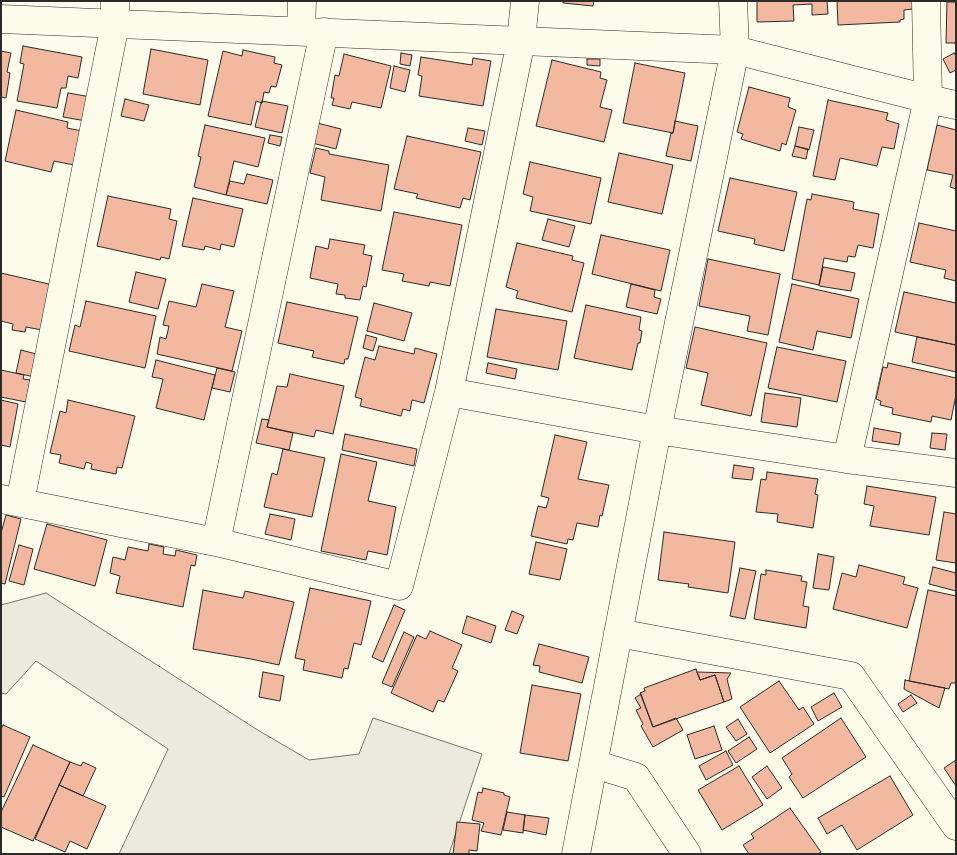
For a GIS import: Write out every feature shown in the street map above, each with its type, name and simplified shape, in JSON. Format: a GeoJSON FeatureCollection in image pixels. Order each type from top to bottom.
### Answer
{"type":"FeatureCollection","features":[{"type":"Feature","properties":{"kind":"street"},"geometry":{"type":"LineString","coordinates":[[216,542],[312,32],[302,1]]}},
{"type":"Feature","properties":{"kind":"street"},"geometry":{"type":"LineString","coordinates":[[115,13],[11,500],[216,542],[399,586],[449,392],[521,41],[525,1]]}},
{"type":"Feature","properties":{"kind":"street"},"geometry":{"type":"LineString","coordinates":[[576,854],[657,430],[735,50],[733,1]]}},
{"type":"Feature","properties":{"kind":"street"},"geometry":{"type":"LineString","coordinates":[[847,459],[928,99],[926,1]]}},
{"type":"Feature","properties":{"kind":"street"},"geometry":{"type":"LineString","coordinates":[[1,20],[115,13],[312,32],[735,50],[956,105]]}},
{"type":"Feature","properties":{"kind":"street"},"geometry":{"type":"LineString","coordinates":[[449,392],[657,430],[847,459],[956,473]]}},
{"type":"Feature","properties":{"kind":"street"},"geometry":{"type":"LineString","coordinates":[[618,633],[851,676],[956,826]]}},
{"type":"Feature","properties":{"kind":"street"},"geometry":{"type":"LineString","coordinates":[[594,764],[636,777],[687,854]]}},
{"type":"Feature","properties":{"kind":"shaded area"},"geometry":{"type":"Polygon","coordinates":[[[46,593],[256,729],[309,760],[359,754],[373,718],[482,754],[449,854],[119,854],[168,749],[36,661],[6,694],[1,693],[1,605],[46,593]]]}},
{"type":"Feature","properties":{"kind":"building"},"geometry":{"type":"Polygon","coordinates":[[[563,1],[594,1],[593,6],[563,3],[563,1]]]}},
{"type":"Feature","properties":{"kind":"building"},"geometry":{"type":"Polygon","coordinates":[[[757,1],[827,1],[828,14],[812,15],[812,4],[793,5],[794,21],[757,22],[757,1]]]}},
{"type":"Feature","properties":{"kind":"building"},"geometry":{"type":"Polygon","coordinates":[[[837,1],[913,1],[913,9],[904,10],[904,19],[900,20],[900,22],[838,25],[837,1]]]}},
{"type":"Feature","properties":{"kind":"building"},"geometry":{"type":"Polygon","coordinates":[[[947,2],[956,2],[956,47],[955,43],[946,43],[947,2]]]}},
{"type":"Feature","properties":{"kind":"building"},"geometry":{"type":"Polygon","coordinates":[[[23,46],[82,57],[78,78],[68,76],[66,88],[61,88],[57,108],[17,101],[24,64],[20,63],[23,46]]]}},
{"type":"Feature","properties":{"kind":"building"},"geometry":{"type":"Polygon","coordinates":[[[151,49],[208,60],[200,105],[143,94],[151,49]]]}},
{"type":"Feature","properties":{"kind":"building"},"geometry":{"type":"Polygon","coordinates":[[[243,50],[275,57],[274,63],[282,65],[276,87],[271,86],[269,93],[264,92],[262,103],[256,101],[251,125],[208,116],[223,51],[242,56],[243,50]]]}},
{"type":"Feature","properties":{"kind":"building"},"geometry":{"type":"Polygon","coordinates":[[[1,51],[11,53],[7,72],[10,73],[6,98],[1,97],[1,51]]]}},
{"type":"Feature","properties":{"kind":"building"},"geometry":{"type":"Polygon","coordinates":[[[401,53],[412,55],[410,66],[400,64],[401,53]]]}},
{"type":"Feature","properties":{"kind":"building"},"geometry":{"type":"Polygon","coordinates":[[[954,53],[956,56],[956,70],[950,73],[943,59],[954,53]]]}},
{"type":"Feature","properties":{"kind":"building"},"geometry":{"type":"Polygon","coordinates":[[[344,54],[391,66],[381,108],[352,102],[350,109],[332,105],[334,98],[331,98],[335,75],[339,76],[344,54]]]}},
{"type":"Feature","properties":{"kind":"building"},"geometry":{"type":"Polygon","coordinates":[[[421,57],[472,65],[473,58],[491,61],[483,106],[419,96],[422,76],[418,75],[421,57]]]}},
{"type":"Feature","properties":{"kind":"building"},"geometry":{"type":"Polygon","coordinates":[[[587,59],[600,59],[600,66],[587,65],[587,59]]]}},
{"type":"Feature","properties":{"kind":"building"},"geometry":{"type":"Polygon","coordinates":[[[552,60],[601,72],[600,78],[607,80],[600,107],[612,110],[604,142],[536,126],[552,60]]]}},
{"type":"Feature","properties":{"kind":"building"},"geometry":{"type":"Polygon","coordinates":[[[635,63],[685,73],[673,133],[623,123],[635,63]]]}},
{"type":"Feature","properties":{"kind":"building"},"geometry":{"type":"Polygon","coordinates":[[[394,66],[410,70],[405,92],[390,88],[394,66]]]}},
{"type":"Feature","properties":{"kind":"building"},"geometry":{"type":"Polygon","coordinates":[[[749,87],[790,98],[788,107],[796,110],[786,145],[782,143],[780,151],[741,139],[743,134],[737,132],[749,87]]]}},
{"type":"Feature","properties":{"kind":"building"},"geometry":{"type":"Polygon","coordinates":[[[68,93],[91,97],[86,121],[63,117],[68,93]]]}},
{"type":"Feature","properties":{"kind":"building"},"geometry":{"type":"Polygon","coordinates":[[[125,99],[149,105],[144,121],[121,116],[125,99]]]}},
{"type":"Feature","properties":{"kind":"building"},"geometry":{"type":"Polygon","coordinates":[[[828,100],[888,113],[886,120],[899,124],[894,149],[882,147],[877,166],[840,158],[835,180],[813,176],[828,100]]]}},
{"type":"Feature","properties":{"kind":"building"},"geometry":{"type":"Polygon","coordinates":[[[262,101],[288,106],[282,133],[255,127],[262,101]]]}},
{"type":"Feature","properties":{"kind":"building"},"geometry":{"type":"Polygon","coordinates":[[[16,110],[68,122],[67,128],[82,131],[74,165],[54,161],[51,172],[5,161],[16,110]]]}},
{"type":"Feature","properties":{"kind":"building"},"geometry":{"type":"Polygon","coordinates":[[[675,121],[698,126],[691,161],[666,156],[675,121]]]}},
{"type":"Feature","properties":{"kind":"building"},"geometry":{"type":"Polygon","coordinates":[[[317,123],[341,129],[336,149],[312,143],[317,123]]]}},
{"type":"Feature","properties":{"kind":"building"},"geometry":{"type":"Polygon","coordinates":[[[205,125],[265,138],[258,167],[234,161],[226,195],[194,187],[201,157],[198,156],[205,125]]]}},
{"type":"Feature","properties":{"kind":"building"},"geometry":{"type":"Polygon","coordinates":[[[937,125],[956,130],[956,189],[950,187],[953,175],[927,170],[937,125]]]}},
{"type":"Feature","properties":{"kind":"building"},"geometry":{"type":"Polygon","coordinates":[[[799,127],[814,130],[809,150],[795,146],[799,127]]]}},
{"type":"Feature","properties":{"kind":"building"},"geometry":{"type":"Polygon","coordinates":[[[468,128],[485,131],[482,145],[465,141],[468,128]]]}},
{"type":"Feature","properties":{"kind":"building"},"geometry":{"type":"Polygon","coordinates":[[[270,135],[282,137],[280,146],[268,143],[270,135]]]}},
{"type":"Feature","properties":{"kind":"building"},"geometry":{"type":"Polygon","coordinates":[[[407,136],[481,152],[470,200],[463,198],[460,208],[416,198],[418,194],[394,189],[407,136]]]}},
{"type":"Feature","properties":{"kind":"building"},"geometry":{"type":"Polygon","coordinates":[[[795,146],[808,149],[806,159],[792,156],[795,146]]]}},
{"type":"Feature","properties":{"kind":"building"},"geometry":{"type":"Polygon","coordinates":[[[316,148],[329,151],[329,154],[389,165],[381,211],[321,200],[325,177],[310,173],[316,148]]]}},
{"type":"Feature","properties":{"kind":"building"},"geometry":{"type":"Polygon","coordinates":[[[619,153],[673,165],[662,214],[608,202],[619,153]]]}},
{"type":"Feature","properties":{"kind":"building"},"geometry":{"type":"Polygon","coordinates":[[[530,162],[601,178],[591,224],[530,211],[533,197],[523,194],[530,162]]]}},
{"type":"Feature","properties":{"kind":"building"},"geometry":{"type":"Polygon","coordinates":[[[247,174],[273,180],[267,204],[226,195],[230,181],[244,184],[247,174]]]}},
{"type":"Feature","properties":{"kind":"building"},"geometry":{"type":"Polygon","coordinates":[[[730,178],[797,192],[784,251],[754,244],[755,239],[718,231],[730,178]]]}},
{"type":"Feature","properties":{"kind":"building"},"geometry":{"type":"Polygon","coordinates":[[[812,194],[854,202],[853,209],[879,214],[873,248],[858,245],[855,257],[848,256],[847,262],[824,258],[819,285],[792,279],[807,199],[811,200],[812,194]]]}},
{"type":"Feature","properties":{"kind":"building"},"geometry":{"type":"Polygon","coordinates":[[[108,196],[171,209],[169,219],[177,221],[169,259],[161,257],[160,260],[97,246],[108,196]]]}},
{"type":"Feature","properties":{"kind":"building"},"geometry":{"type":"Polygon","coordinates":[[[193,198],[243,209],[234,247],[221,244],[220,250],[205,246],[204,250],[182,246],[193,198]]]}},
{"type":"Feature","properties":{"kind":"building"},"geometry":{"type":"Polygon","coordinates":[[[394,212],[462,225],[450,286],[430,282],[429,286],[402,281],[404,274],[382,270],[394,212]]]}},
{"type":"Feature","properties":{"kind":"building"},"geometry":{"type":"Polygon","coordinates":[[[548,219],[575,226],[569,247],[542,240],[548,219]]]}},
{"type":"Feature","properties":{"kind":"building"},"geometry":{"type":"Polygon","coordinates":[[[919,223],[956,231],[956,281],[944,278],[946,270],[910,262],[919,223]]]}},
{"type":"Feature","properties":{"kind":"building"},"geometry":{"type":"Polygon","coordinates":[[[601,235],[670,250],[661,291],[592,274],[601,235]]]}},
{"type":"Feature","properties":{"kind":"building"},"geometry":{"type":"Polygon","coordinates":[[[330,239],[365,245],[363,254],[372,256],[366,287],[363,286],[360,300],[345,298],[345,295],[336,294],[338,284],[310,278],[316,246],[328,249],[330,239]]]}},
{"type":"Feature","properties":{"kind":"building"},"geometry":{"type":"Polygon","coordinates":[[[517,243],[573,256],[572,260],[584,263],[572,312],[516,298],[518,291],[506,287],[517,243]]]}},
{"type":"Feature","properties":{"kind":"building"},"geometry":{"type":"Polygon","coordinates":[[[708,259],[780,274],[768,335],[747,331],[750,316],[699,306],[708,259]]]}},
{"type":"Feature","properties":{"kind":"building"},"geometry":{"type":"Polygon","coordinates":[[[823,267],[855,273],[851,291],[819,286],[823,267]]]}},
{"type":"Feature","properties":{"kind":"building"},"geometry":{"type":"Polygon","coordinates":[[[136,272],[166,279],[158,309],[129,302],[136,272]]]}},
{"type":"Feature","properties":{"kind":"building"},"geometry":{"type":"Polygon","coordinates":[[[1,273],[53,285],[42,330],[26,327],[25,332],[12,330],[13,324],[1,321],[1,273]]]}},
{"type":"Feature","properties":{"kind":"building"},"geometry":{"type":"Polygon","coordinates":[[[202,284],[234,291],[225,327],[242,331],[232,371],[157,354],[160,337],[166,339],[169,326],[163,325],[169,301],[196,307],[202,284]]]}},
{"type":"Feature","properties":{"kind":"building"},"geometry":{"type":"Polygon","coordinates":[[[631,284],[655,290],[654,297],[661,299],[657,314],[626,307],[631,284]]]}},
{"type":"Feature","properties":{"kind":"building"},"geometry":{"type":"Polygon","coordinates":[[[792,284],[859,299],[851,338],[817,331],[813,350],[779,342],[792,284]]]}},
{"type":"Feature","properties":{"kind":"building"},"geometry":{"type":"Polygon","coordinates":[[[904,292],[956,303],[956,345],[895,332],[904,292]]]}},
{"type":"Feature","properties":{"kind":"building"},"geometry":{"type":"Polygon","coordinates":[[[86,301],[156,316],[145,368],[69,351],[75,325],[80,327],[86,301]]]}},
{"type":"Feature","properties":{"kind":"building"},"geometry":{"type":"Polygon","coordinates":[[[287,302],[358,317],[348,359],[345,359],[344,364],[312,357],[314,351],[278,343],[287,302]]]}},
{"type":"Feature","properties":{"kind":"building"},"geometry":{"type":"Polygon","coordinates":[[[374,303],[412,313],[404,341],[367,331],[374,303]]]}},
{"type":"Feature","properties":{"kind":"building"},"geometry":{"type":"Polygon","coordinates":[[[586,305],[641,317],[639,330],[642,331],[640,343],[638,343],[632,370],[574,358],[586,305]]]}},
{"type":"Feature","properties":{"kind":"building"},"geometry":{"type":"Polygon","coordinates":[[[496,309],[567,321],[558,370],[487,357],[496,309]]]}},
{"type":"Feature","properties":{"kind":"building"},"geometry":{"type":"Polygon","coordinates":[[[695,327],[767,343],[751,416],[701,405],[708,373],[686,368],[695,327]]]}},
{"type":"Feature","properties":{"kind":"building"},"geometry":{"type":"Polygon","coordinates":[[[366,335],[377,338],[373,351],[363,348],[366,335]]]}},
{"type":"Feature","properties":{"kind":"building"},"geometry":{"type":"Polygon","coordinates":[[[917,337],[956,345],[956,372],[912,362],[917,337]]]}},
{"type":"Feature","properties":{"kind":"building"},"geometry":{"type":"Polygon","coordinates":[[[379,346],[414,354],[415,348],[437,354],[424,403],[412,400],[410,411],[403,409],[401,416],[360,406],[362,399],[355,397],[365,357],[375,360],[379,346]]]}},
{"type":"Feature","properties":{"kind":"building"},"geometry":{"type":"Polygon","coordinates":[[[777,347],[846,361],[837,402],[768,388],[777,347]]]}},
{"type":"Feature","properties":{"kind":"building"},"geometry":{"type":"Polygon","coordinates":[[[21,350],[40,355],[35,377],[16,373],[21,350]]]}},
{"type":"Feature","properties":{"kind":"building"},"geometry":{"type":"Polygon","coordinates":[[[156,360],[215,375],[204,420],[156,408],[163,379],[152,377],[156,360]]]}},
{"type":"Feature","properties":{"kind":"building"},"geometry":{"type":"Polygon","coordinates":[[[488,363],[517,369],[515,379],[486,373],[488,363]]]}},
{"type":"Feature","properties":{"kind":"building"},"geometry":{"type":"Polygon","coordinates":[[[888,363],[956,378],[956,395],[951,420],[932,416],[931,422],[892,414],[893,408],[880,405],[881,401],[876,399],[883,367],[887,368],[888,363]]]}},
{"type":"Feature","properties":{"kind":"building"},"geometry":{"type":"Polygon","coordinates":[[[217,368],[235,372],[230,392],[212,388],[217,368]]]}},
{"type":"Feature","properties":{"kind":"building"},"geometry":{"type":"Polygon","coordinates":[[[1,370],[24,375],[23,379],[30,380],[26,402],[1,397],[1,370]]]}},
{"type":"Feature","properties":{"kind":"building"},"geometry":{"type":"Polygon","coordinates":[[[290,374],[344,386],[333,434],[316,430],[314,437],[267,427],[277,386],[287,387],[290,374]]]}},
{"type":"Feature","properties":{"kind":"building"},"geometry":{"type":"Polygon","coordinates":[[[765,393],[801,398],[797,427],[761,422],[765,393]]]}},
{"type":"Feature","properties":{"kind":"building"},"geometry":{"type":"Polygon","coordinates":[[[1,400],[18,404],[10,447],[1,445],[1,400]]]}},
{"type":"Feature","properties":{"kind":"building"},"geometry":{"type":"Polygon","coordinates":[[[68,400],[135,416],[122,468],[117,467],[116,474],[91,469],[92,464],[86,462],[84,469],[59,463],[61,455],[50,453],[60,411],[66,413],[68,400]]]}},
{"type":"Feature","properties":{"kind":"building"},"geometry":{"type":"Polygon","coordinates":[[[262,419],[269,420],[267,427],[293,433],[289,450],[256,443],[262,419]]]}},
{"type":"Feature","properties":{"kind":"building"},"geometry":{"type":"Polygon","coordinates":[[[874,428],[901,433],[899,445],[872,441],[874,428]]]}},
{"type":"Feature","properties":{"kind":"building"},"geometry":{"type":"Polygon","coordinates":[[[932,433],[947,434],[945,450],[930,448],[932,433]]]}},
{"type":"Feature","properties":{"kind":"building"},"geometry":{"type":"Polygon","coordinates":[[[345,434],[417,449],[414,466],[342,450],[345,434]]]}},
{"type":"Feature","properties":{"kind":"building"},"geometry":{"type":"Polygon","coordinates":[[[555,435],[587,442],[578,479],[609,485],[598,527],[577,523],[573,540],[568,539],[567,544],[531,536],[538,506],[546,508],[549,498],[541,496],[555,435]]]}},
{"type":"Feature","properties":{"kind":"building"},"geometry":{"type":"Polygon","coordinates":[[[283,449],[325,458],[312,517],[264,507],[272,473],[277,475],[283,449]]]}},
{"type":"Feature","properties":{"kind":"building"},"geometry":{"type":"Polygon","coordinates":[[[341,454],[377,462],[368,501],[396,507],[387,555],[368,551],[366,560],[321,551],[341,454]]]}},
{"type":"Feature","properties":{"kind":"building"},"geometry":{"type":"Polygon","coordinates":[[[734,465],[754,468],[752,480],[732,478],[734,465]]]}},
{"type":"Feature","properties":{"kind":"building"},"geometry":{"type":"Polygon","coordinates":[[[767,472],[818,479],[815,494],[818,495],[813,528],[777,522],[778,514],[756,512],[761,479],[766,480],[767,472]]]}},
{"type":"Feature","properties":{"kind":"building"},"geometry":{"type":"Polygon","coordinates":[[[867,486],[936,497],[929,535],[870,526],[874,506],[864,504],[867,486]]]}},
{"type":"Feature","properties":{"kind":"building"},"geometry":{"type":"Polygon","coordinates":[[[944,512],[956,514],[956,563],[936,560],[944,512]]]}},
{"type":"Feature","properties":{"kind":"building"},"geometry":{"type":"Polygon","coordinates":[[[270,514],[295,519],[291,540],[265,534],[270,514]]]}},
{"type":"Feature","properties":{"kind":"building"},"geometry":{"type":"Polygon","coordinates":[[[6,515],[21,519],[5,584],[1,583],[1,533],[6,515]]]}},
{"type":"Feature","properties":{"kind":"building"},"geometry":{"type":"Polygon","coordinates":[[[47,524],[107,540],[95,586],[34,569],[47,524]]]}},
{"type":"Feature","properties":{"kind":"building"},"geometry":{"type":"Polygon","coordinates":[[[664,532],[735,542],[728,593],[688,587],[689,584],[658,580],[664,532]]]}},
{"type":"Feature","properties":{"kind":"building"},"geometry":{"type":"Polygon","coordinates":[[[536,542],[567,549],[560,580],[529,574],[536,542]]]}},
{"type":"Feature","properties":{"kind":"building"},"geometry":{"type":"Polygon","coordinates":[[[149,544],[164,547],[163,554],[175,556],[176,550],[197,555],[195,566],[191,565],[183,607],[116,593],[120,576],[110,573],[113,557],[125,560],[128,547],[148,551],[149,544]]]}},
{"type":"Feature","properties":{"kind":"building"},"geometry":{"type":"Polygon","coordinates":[[[19,545],[33,549],[24,585],[9,581],[19,545]]]}},
{"type":"Feature","properties":{"kind":"building"},"geometry":{"type":"Polygon","coordinates":[[[818,554],[834,557],[829,590],[813,588],[818,554]]]}},
{"type":"Feature","properties":{"kind":"building"},"geometry":{"type":"Polygon","coordinates":[[[859,565],[905,577],[903,584],[918,588],[907,628],[833,609],[842,573],[856,577],[859,565]]]}},
{"type":"Feature","properties":{"kind":"building"},"geometry":{"type":"Polygon","coordinates":[[[933,567],[956,573],[956,591],[929,584],[933,567]]]}},
{"type":"Feature","properties":{"kind":"building"},"geometry":{"type":"Polygon","coordinates":[[[740,568],[756,571],[745,619],[730,616],[740,568]]]}},
{"type":"Feature","properties":{"kind":"building"},"geometry":{"type":"Polygon","coordinates":[[[766,570],[802,576],[801,581],[807,582],[803,606],[809,607],[806,628],[754,619],[761,574],[766,575],[766,570]]]}},
{"type":"Feature","properties":{"kind":"building"},"geometry":{"type":"Polygon","coordinates":[[[310,588],[371,601],[361,645],[354,643],[348,669],[344,668],[342,678],[303,670],[305,660],[295,658],[310,588]]]}},
{"type":"Feature","properties":{"kind":"building"},"geometry":{"type":"Polygon","coordinates":[[[203,590],[243,598],[245,591],[294,602],[279,665],[193,649],[203,590]]]}},
{"type":"Feature","properties":{"kind":"building"},"geometry":{"type":"Polygon","coordinates":[[[928,590],[956,596],[956,681],[951,683],[949,689],[909,681],[928,590]]]}},
{"type":"Feature","properties":{"kind":"building"},"geometry":{"type":"Polygon","coordinates":[[[394,605],[405,610],[383,662],[372,657],[394,605]]]}},
{"type":"Feature","properties":{"kind":"building"},"geometry":{"type":"Polygon","coordinates":[[[512,611],[524,616],[517,634],[505,630],[512,611]]]}},
{"type":"Feature","properties":{"kind":"building"},"geometry":{"type":"Polygon","coordinates":[[[467,616],[496,626],[491,643],[462,633],[467,616]]]}},
{"type":"Feature","properties":{"kind":"building"},"geometry":{"type":"Polygon","coordinates":[[[430,631],[462,645],[452,668],[458,671],[444,702],[438,700],[433,712],[391,693],[417,635],[426,639],[430,631]]]}},
{"type":"Feature","properties":{"kind":"building"},"geometry":{"type":"Polygon","coordinates":[[[404,632],[414,637],[392,687],[382,683],[404,632]]]}},
{"type":"Feature","properties":{"kind":"building"},"geometry":{"type":"Polygon","coordinates":[[[539,644],[589,657],[582,683],[539,672],[540,666],[533,665],[539,644]]]}},
{"type":"Feature","properties":{"kind":"building"},"geometry":{"type":"Polygon","coordinates":[[[696,669],[700,680],[715,675],[724,702],[653,727],[640,693],[645,691],[644,688],[696,669]]]}},
{"type":"Feature","properties":{"kind":"building"},"geometry":{"type":"Polygon","coordinates":[[[263,672],[284,676],[280,701],[259,697],[263,672]]]}},
{"type":"Feature","properties":{"kind":"building"},"geometry":{"type":"Polygon","coordinates":[[[697,672],[731,673],[727,679],[732,699],[724,702],[715,675],[700,680],[697,672]]]}},
{"type":"Feature","properties":{"kind":"building"},"geometry":{"type":"Polygon","coordinates":[[[905,680],[945,688],[939,708],[904,689],[905,680]]]}},
{"type":"Feature","properties":{"kind":"building"},"geometry":{"type":"Polygon","coordinates":[[[779,681],[799,710],[803,707],[814,724],[770,753],[740,707],[779,681]]]}},
{"type":"Feature","properties":{"kind":"building"},"geometry":{"type":"Polygon","coordinates":[[[532,685],[581,694],[568,761],[520,753],[532,685]]]}},
{"type":"Feature","properties":{"kind":"building"},"geometry":{"type":"Polygon","coordinates":[[[834,693],[842,707],[818,721],[811,707],[834,693]]]}},
{"type":"Feature","properties":{"kind":"building"},"geometry":{"type":"Polygon","coordinates":[[[641,694],[653,727],[676,718],[683,730],[653,747],[641,726],[643,724],[636,710],[641,708],[635,698],[641,694]]]}},
{"type":"Feature","properties":{"kind":"building"},"geometry":{"type":"Polygon","coordinates":[[[911,695],[917,703],[903,712],[898,704],[911,695]]]}},
{"type":"Feature","properties":{"kind":"building"},"geometry":{"type":"Polygon","coordinates":[[[841,718],[866,757],[803,798],[789,777],[792,774],[782,758],[841,718]]]}},
{"type":"Feature","properties":{"kind":"building"},"geometry":{"type":"Polygon","coordinates":[[[738,719],[747,734],[736,741],[726,727],[738,719]]]}},
{"type":"Feature","properties":{"kind":"building"},"geometry":{"type":"Polygon","coordinates":[[[3,725],[30,737],[4,797],[1,796],[1,729],[3,725]]]}},
{"type":"Feature","properties":{"kind":"building"},"geometry":{"type":"Polygon","coordinates":[[[714,726],[722,750],[695,759],[687,735],[714,726]]]}},
{"type":"Feature","properties":{"kind":"building"},"geometry":{"type":"Polygon","coordinates":[[[749,737],[757,749],[736,763],[728,751],[749,737]]]}},
{"type":"Feature","properties":{"kind":"building"},"geometry":{"type":"Polygon","coordinates":[[[33,745],[70,762],[33,841],[1,827],[1,812],[33,745]]]}},
{"type":"Feature","properties":{"kind":"building"},"geometry":{"type":"Polygon","coordinates":[[[726,751],[733,765],[706,780],[699,766],[726,751]]]}},
{"type":"Feature","properties":{"kind":"building"},"geometry":{"type":"Polygon","coordinates":[[[956,760],[956,786],[944,768],[956,760]]]}},
{"type":"Feature","properties":{"kind":"building"},"geometry":{"type":"Polygon","coordinates":[[[70,762],[81,766],[83,762],[96,768],[83,796],[59,785],[70,762]]]}},
{"type":"Feature","properties":{"kind":"building"},"geometry":{"type":"Polygon","coordinates":[[[739,766],[763,805],[722,830],[698,790],[739,766]]]}},
{"type":"Feature","properties":{"kind":"building"},"geometry":{"type":"Polygon","coordinates":[[[767,766],[782,788],[767,799],[752,777],[767,766]]]}},
{"type":"Feature","properties":{"kind":"building"},"geometry":{"type":"Polygon","coordinates":[[[890,776],[913,815],[857,850],[842,825],[827,834],[818,818],[890,776]]]}},
{"type":"Feature","properties":{"kind":"building"},"geometry":{"type":"Polygon","coordinates":[[[59,785],[106,806],[87,849],[70,841],[65,852],[35,839],[59,785]]]}},
{"type":"Feature","properties":{"kind":"building"},"geometry":{"type":"Polygon","coordinates":[[[483,788],[504,793],[504,795],[510,797],[501,835],[481,831],[484,823],[472,820],[478,792],[482,793],[483,788]]]}},
{"type":"Feature","properties":{"kind":"building"},"geometry":{"type":"Polygon","coordinates":[[[790,808],[821,852],[818,854],[749,854],[743,845],[754,838],[751,834],[790,808]]]}},
{"type":"Feature","properties":{"kind":"building"},"geometry":{"type":"Polygon","coordinates":[[[507,812],[525,815],[523,833],[503,830],[507,812]]]}},
{"type":"Feature","properties":{"kind":"building"},"geometry":{"type":"Polygon","coordinates":[[[525,815],[549,818],[546,835],[523,830],[525,815]]]}},
{"type":"Feature","properties":{"kind":"building"},"geometry":{"type":"Polygon","coordinates":[[[457,822],[480,824],[477,851],[469,850],[469,854],[453,854],[457,822]]]}}]}
